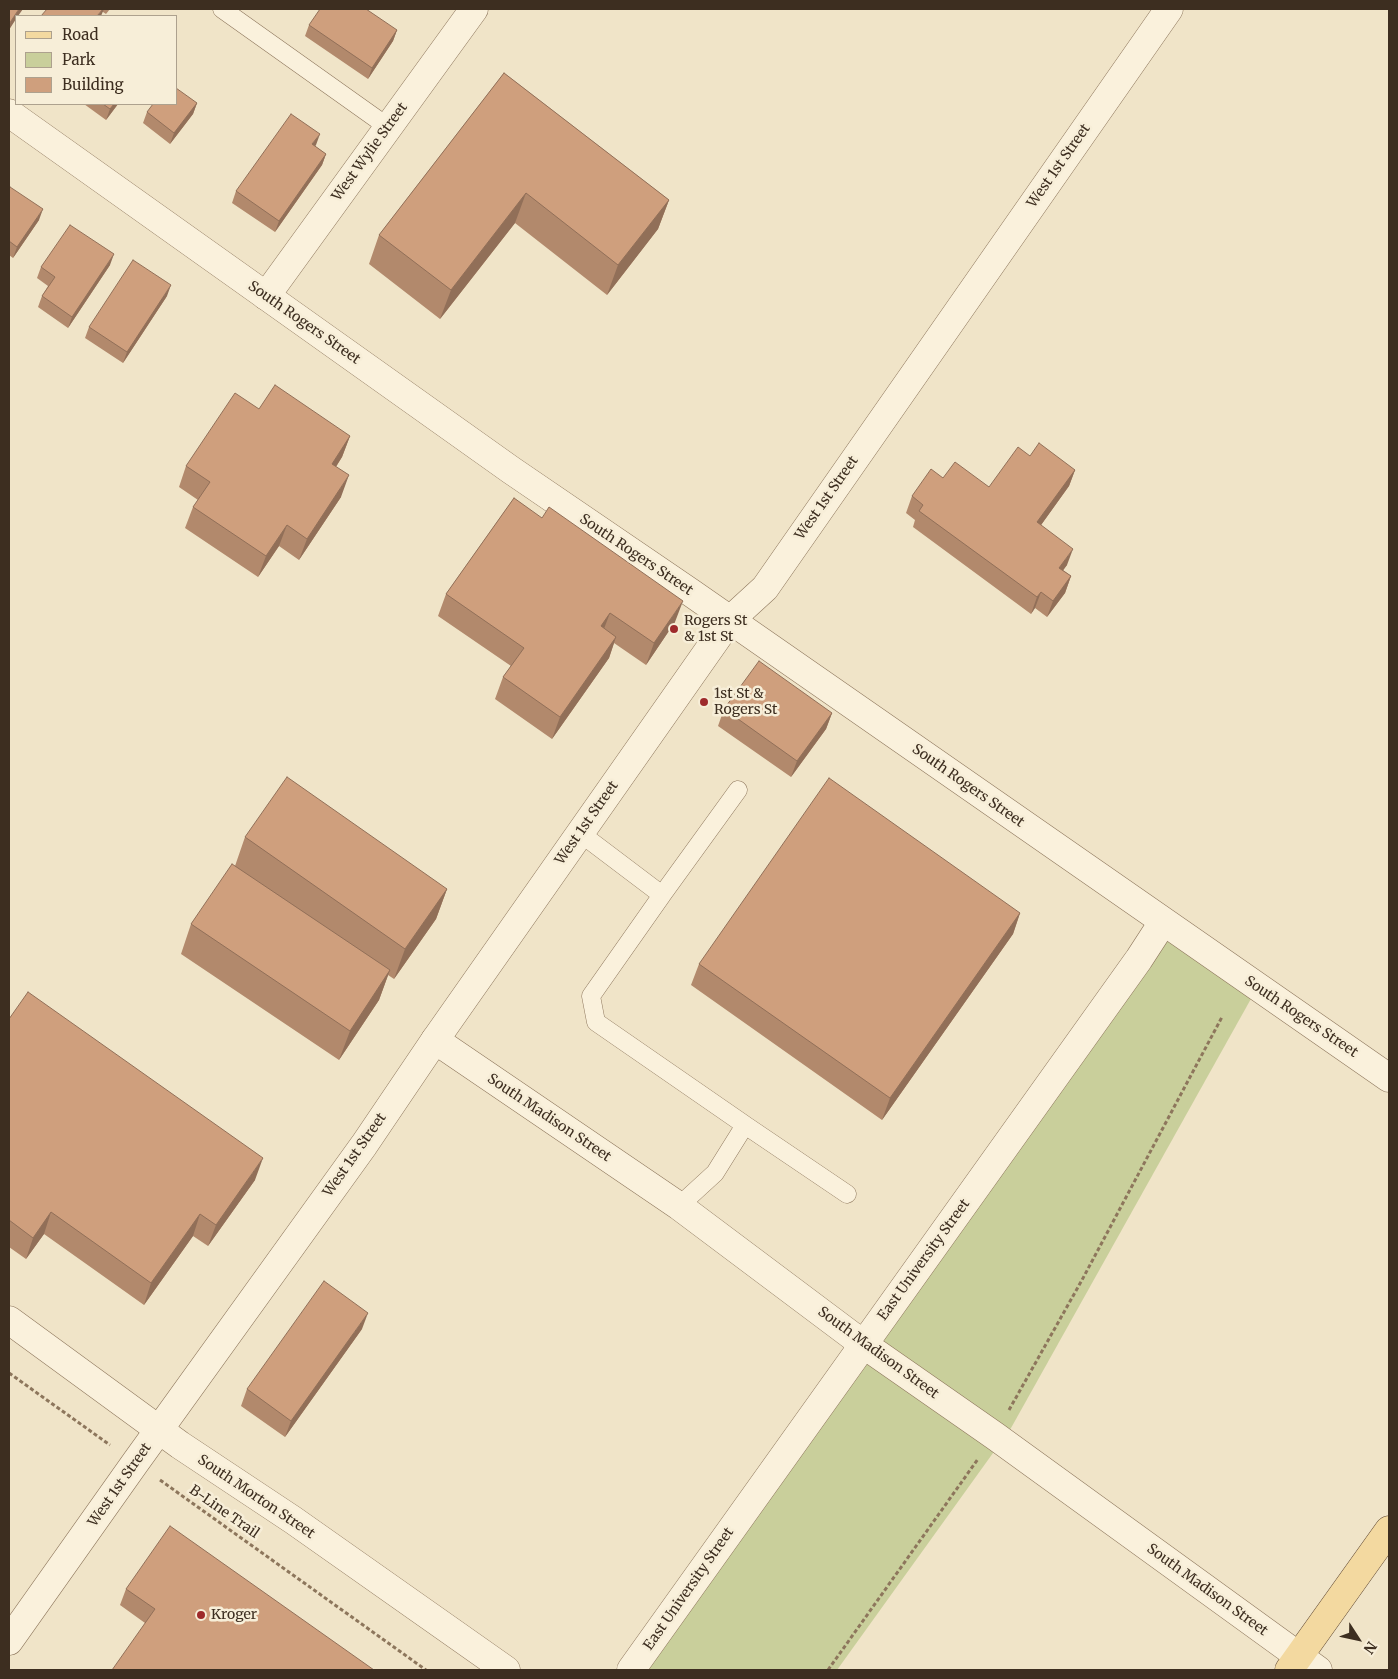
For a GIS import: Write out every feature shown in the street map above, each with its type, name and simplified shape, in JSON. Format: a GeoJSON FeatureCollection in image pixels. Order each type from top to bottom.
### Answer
{"type":"FeatureCollection","features":[{"type":"Feature","properties":{"kind":"main road"},"geometry":{"type":"LineString","coordinates":[[1302,1666],[1389,1530]]}},
{"type":"Feature","properties":{"kind":"street","name":"West Wylie Street"},"geometry":{"type":"LineString","coordinates":[[266,296],[474,9]]}},
{"type":"Feature","properties":{"kind":"street","name":"West 1st Street"},"geometry":{"type":"LineString","coordinates":[[9,1641],[364,1145],[435,1040],[730,621],[765,588],[1169,9]]}},
{"type":"Feature","properties":{"kind":"street","name":"South Rogers Street"},"geometry":{"type":"LineString","coordinates":[[9,114],[511,470],[690,592],[1389,1078]]}},
{"type":"Feature","properties":{"kind":"street","name":"East University Street"},"geometry":{"type":"LineString","coordinates":[[631,1670],[1133,968],[1163,922]]}},
{"type":"Feature","properties":{"kind":"street","name":"South Madison Street"},"geometry":{"type":"LineString","coordinates":[[435,1040],[679,1206],[863,1344],[995,1436],[1302,1666]]}},
{"type":"Feature","properties":{"kind":"street","name":"South Morton Street"},"geometry":{"type":"LineString","coordinates":[[9,1320],[180,1445],[292,1520],[506,1670]]}},
{"type":"Feature","properties":{"kind":"lane"},"geometry":{"type":"LineString","coordinates":[[222,9],[388,128]]}},
{"type":"Feature","properties":{"kind":"lane"},"geometry":{"type":"LineString","coordinates":[[738,790],[590,996],[596,1022],[846,1194]]}},
{"type":"Feature","properties":{"kind":"lane"},"geometry":{"type":"LineString","coordinates":[[580,833],[662,895]]}},
{"type":"Feature","properties":{"kind":"lane"},"geometry":{"type":"LineString","coordinates":[[679,1206],[715,1173],[745,1125]]}},
{"type":"Feature","properties":{"kind":"path"},"geometry":{"type":"LineString","coordinates":[[828,1670],[995,1436],[1082,1280],[1222,1017]]}},
{"type":"Feature","properties":{"kind":"path","name":"B-Line Trail"},"geometry":{"type":"LineString","coordinates":[[9,1373],[426,1670]]}},
{"type":"Feature","properties":{"kind":"green space"},"geometry":{"type":"Polygon","coordinates":[[[1157,930],[1252,997],[1011,1428],[837,1670],[632,1670],[1157,930]]]}},
{"type":"Feature","properties":{"kind":"building"},"geometry":{"type":"Polygon","coordinates":[[[9,9],[19,9],[9,24],[9,9]]]}},
{"type":"Feature","properties":{"kind":"building"},"geometry":{"type":"Polygon","coordinates":[[[47,9],[103,9],[98,15],[42,15],[47,9]]]}},
{"type":"Feature","properties":{"kind":"building"},"geometry":{"type":"Polygon","coordinates":[[[320,9],[366,9],[397,30],[372,68],[309,25],[320,9]]]}},
{"type":"Feature","properties":{"kind":"building"},"geometry":{"type":"Polygon","coordinates":[[[504,73],[669,200],[618,265],[526,193],[451,290],[379,235],[504,73]]]}},
{"type":"Feature","properties":{"kind":"building"},"geometry":{"type":"Polygon","coordinates":[[[178,89],[197,103],[174,133],[147,112],[152,105],[178,105],[178,89]]]}},
{"type":"Feature","properties":{"kind":"building"},"geometry":{"type":"Polygon","coordinates":[[[104,105],[113,105],[110,109],[104,105]]]}},
{"type":"Feature","properties":{"kind":"building"},"geometry":{"type":"Polygon","coordinates":[[[291,114],[320,134],[312,144],[326,154],[279,221],[236,191],[291,114]]]}},
{"type":"Feature","properties":{"kind":"building"},"geometry":{"type":"Polygon","coordinates":[[[10,187],[43,209],[17,247],[9,241],[10,187]]]}},
{"type":"Feature","properties":{"kind":"building"},"geometry":{"type":"Polygon","coordinates":[[[70,225],[114,254],[72,317],[42,296],[55,277],[41,267],[70,225]]]}},
{"type":"Feature","properties":{"kind":"building"},"geometry":{"type":"Polygon","coordinates":[[[133,260],[171,285],[127,352],[89,327],[133,260]]]}},
{"type":"Feature","properties":{"kind":"building"},"geometry":{"type":"Polygon","coordinates":[[[275,385],[350,436],[332,464],[349,475],[307,539],[287,525],[266,556],[193,507],[210,482],[186,466],[235,393],[259,409],[275,385]]]}},
{"type":"Feature","properties":{"kind":"building"},"geometry":{"type":"Polygon","coordinates":[[[1039,443],[1075,470],[1037,522],[1073,549],[1059,568],[1071,576],[1053,601],[1041,592],[1037,597],[919,511],[923,505],[912,496],[931,469],[943,478],[955,462],[989,487],[1018,447],[1030,456],[1039,443]]]}},
{"type":"Feature","properties":{"kind":"building"},"geometry":{"type":"Polygon","coordinates":[[[514,498],[542,518],[549,507],[683,601],[654,643],[610,613],[601,626],[616,637],[560,717],[503,677],[524,648],[446,594],[514,498]]]}},
{"type":"Feature","properties":{"kind":"building"},"geometry":{"type":"Polygon","coordinates":[[[759,661],[832,713],[797,761],[724,709],[759,661]]]}},
{"type":"Feature","properties":{"kind":"building"},"geometry":{"type":"Polygon","coordinates":[[[287,777],[447,889],[405,949],[245,837],[287,777]]]}},
{"type":"Feature","properties":{"kind":"building"},"geometry":{"type":"Polygon","coordinates":[[[829,778],[1020,913],[890,1098],[699,964],[829,778]]]}},
{"type":"Feature","properties":{"kind":"building"},"geometry":{"type":"Polygon","coordinates":[[[232,864],[390,970],[350,1031],[191,924],[232,864]]]}},
{"type":"Feature","properties":{"kind":"building"},"geometry":{"type":"Polygon","coordinates":[[[28,992],[263,1158],[216,1225],[200,1214],[151,1283],[51,1212],[33,1238],[9,1220],[9,1019],[28,992]]]}},
{"type":"Feature","properties":{"kind":"building"},"geometry":{"type":"Polygon","coordinates":[[[324,1281],[368,1313],[291,1421],[247,1389],[324,1281]]]}},
{"type":"Feature","properties":{"kind":"building","name":"Kroger"},"geometry":{"type":"Polygon","coordinates":[[[170,1526],[374,1670],[112,1670],[155,1609],[126,1589],[170,1526]]]}},
{"type":"Feature","properties":{"kind":"place","name":"Rogers St & 1st St"},"geometry":{"type":"Point","coordinates":[674,629]}},
{"type":"Feature","properties":{"kind":"place","name":"1st St & Rogers St"},"geometry":{"type":"Point","coordinates":[704,702]}},
{"type":"Feature","properties":{"kind":"place","name":"Kroger"},"geometry":{"type":"Point","coordinates":[201,1615]}}]}
